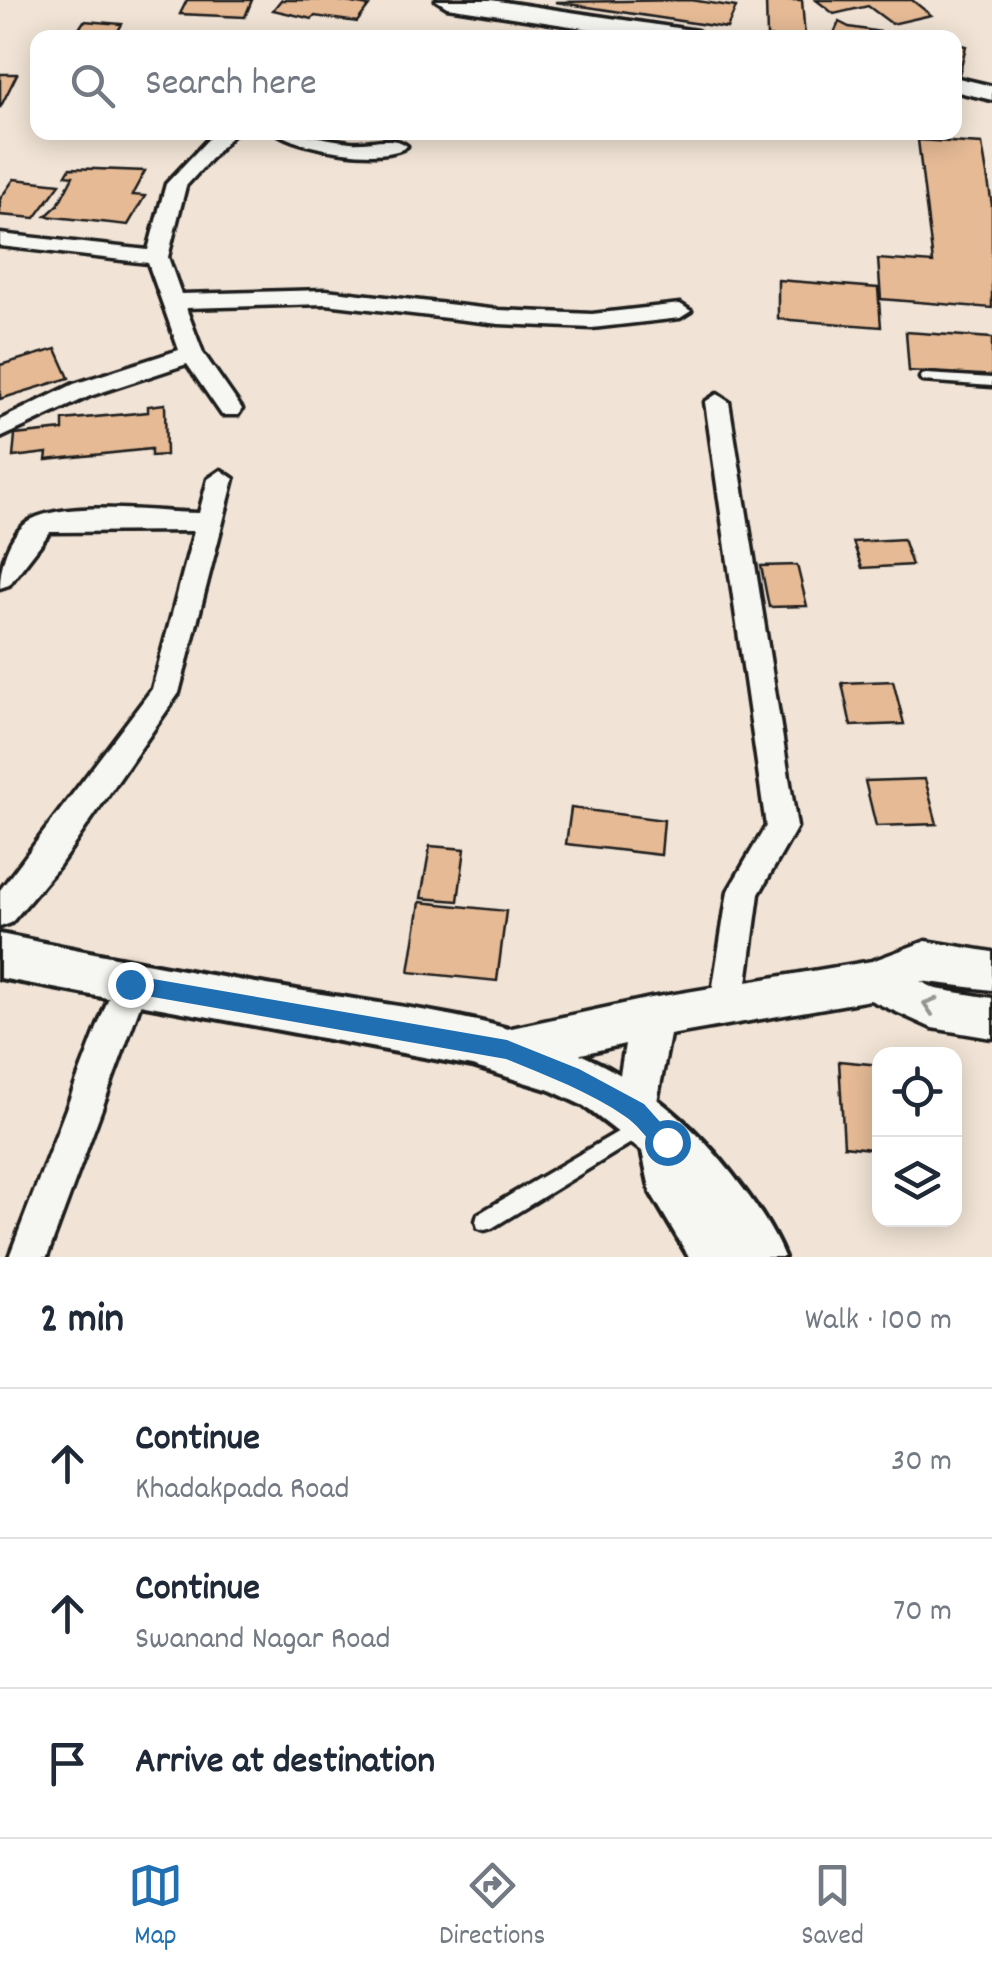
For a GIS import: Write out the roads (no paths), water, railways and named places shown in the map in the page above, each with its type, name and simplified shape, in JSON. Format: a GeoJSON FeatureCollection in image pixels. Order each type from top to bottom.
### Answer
{"type":"FeatureCollection","features":[{"type":"Feature","properties":{"kind":"main road"},"geometry":{"type":"LineString","coordinates":[[0,956],[130,984],[507,1050],[572,1076],[650,1125],[696,1164],[757,1257]]}},
{"type":"Feature","properties":{"kind":"main road"},"geometry":{"type":"LineString","coordinates":[[650,1125],[670,1174],[720,1257]]}},
{"type":"Feature","properties":{"kind":"street"},"geometry":{"type":"LineString","coordinates":[[447,0],[654,30]]}},
{"type":"Feature","properties":{"kind":"street"},"geometry":{"type":"LineString","coordinates":[[962,86],[992,93]]}},
{"type":"Feature","properties":{"kind":"street"},"geometry":{"type":"LineString","coordinates":[[218,140],[176,184],[157,257],[192,354],[230,408]]}},
{"type":"Feature","properties":{"kind":"street"},"geometry":{"type":"LineString","coordinates":[[318,140],[352,148],[397,146]]}},
{"type":"Feature","properties":{"kind":"street"},"geometry":{"type":"LineString","coordinates":[[0,240],[157,257]]}},
{"type":"Feature","properties":{"kind":"street"},"geometry":{"type":"LineString","coordinates":[[173,301],[326,298],[499,317],[592,321],[680,311]]}},
{"type":"Feature","properties":{"kind":"street"},"geometry":{"type":"LineString","coordinates":[[0,430],[82,390],[192,354]]}},
{"type":"Feature","properties":{"kind":"street"},"geometry":{"type":"LineString","coordinates":[[717,402],[782,827],[744,891],[727,1005]]}},
{"type":"Feature","properties":{"kind":"street"},"geometry":{"type":"LineString","coordinates":[[0,913],[48,856],[165,693],[221,479]]}},
{"type":"Feature","properties":{"kind":"street"},"geometry":{"type":"LineString","coordinates":[[0,578],[41,525],[59,520],[212,522]]}},
{"type":"Feature","properties":{"kind":"street"},"geometry":{"type":"LineString","coordinates":[[507,1050],[651,1018],[872,980],[926,960],[992,972]]}},
{"type":"Feature","properties":{"kind":"street"},"geometry":{"type":"LineString","coordinates":[[872,980],[932,1008],[992,1018]]}},
{"type":"Feature","properties":{"kind":"street"},"geometry":{"type":"LineString","coordinates":[[28,1257],[130,984]]}},
{"type":"Feature","properties":{"kind":"street"},"geometry":{"type":"LineString","coordinates":[[650,1125],[651,1018]]}},
{"type":"Feature","properties":{"kind":"lane"},"geometry":{"type":"LineString","coordinates":[[926,378],[992,382]]}},
{"type":"Feature","properties":{"kind":"lane"},"geometry":{"type":"LineString","coordinates":[[485,1222],[650,1125]]}}]}
